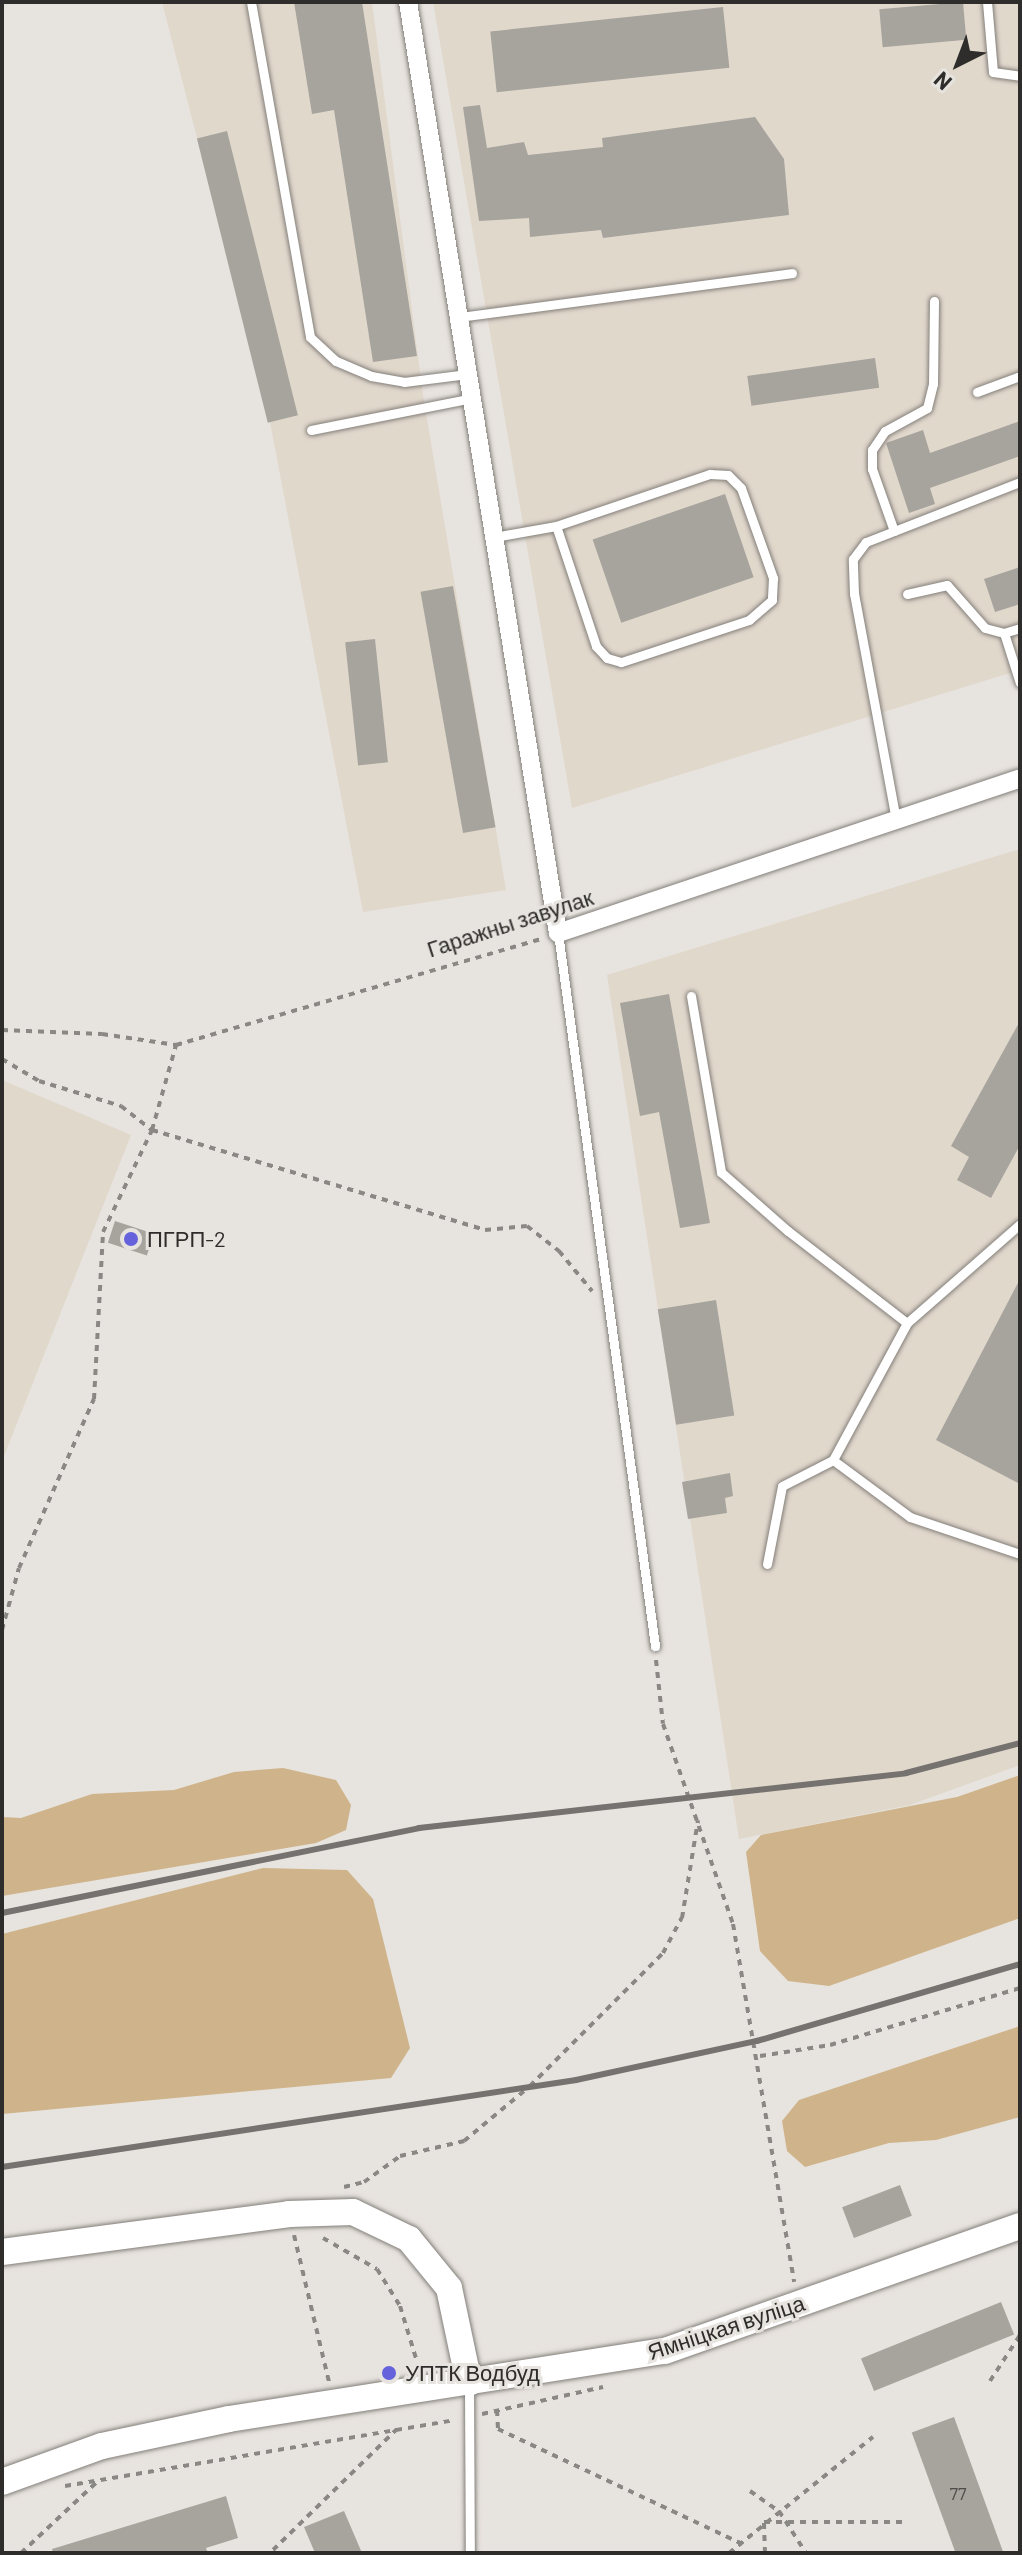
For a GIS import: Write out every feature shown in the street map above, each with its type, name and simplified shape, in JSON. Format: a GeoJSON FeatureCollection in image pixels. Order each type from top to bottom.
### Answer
{"type":"FeatureCollection","features":[{"type":"Feature","properties":{"kind":"main road"},"geometry":{"type":"LineString","coordinates":[[2,2252],[289,2214],[353,2212],[409,2239],[449,2288],[469,2383]]}},
{"type":"Feature","properties":{"kind":"main road","name":"Ямніцкая вуліца"},"geometry":{"type":"LineString","coordinates":[[2,2482],[102,2446],[229,2419],[425,2391],[665,2351],[1020,2226]]}},
{"type":"Feature","properties":{"kind":"street"},"geometry":{"type":"LineString","coordinates":[[408,2],[558,933]]}},
{"type":"Feature","properties":{"kind":"street","name":"Гаражны завулак"},"geometry":{"type":"LineString","coordinates":[[558,933],[1020,778]]}},
{"type":"Feature","properties":{"kind":"lane"},"geometry":{"type":"LineString","coordinates":[[251,2],[310,337],[336,361],[371,376],[404,382],[468,374]]}},
{"type":"Feature","properties":{"kind":"lane"},"geometry":{"type":"LineString","coordinates":[[987,2],[993,72],[1020,76]]}},
{"type":"Feature","properties":{"kind":"lane"},"geometry":{"type":"LineString","coordinates":[[459,317],[792,273]]}},
{"type":"Feature","properties":{"kind":"lane"},"geometry":{"type":"LineString","coordinates":[[894,531],[872,469],[872,450],[885,431],[927,408],[933,384],[934,301]]}},
{"type":"Feature","properties":{"kind":"lane"},"geometry":{"type":"LineString","coordinates":[[977,392],[1020,376]]}},
{"type":"Feature","properties":{"kind":"lane"},"geometry":{"type":"LineString","coordinates":[[311,430],[472,398]]}},
{"type":"Feature","properties":{"kind":"lane"},"geometry":{"type":"LineString","coordinates":[[494,537],[556,526],[710,474],[728,475],[741,488],[773,578],[772,600],[749,620],[621,662],[607,658],[596,646],[556,526]]}},
{"type":"Feature","properties":{"kind":"lane"},"geometry":{"type":"LineString","coordinates":[[896,820],[854,594],[853,559],[866,542],[1020,482]]}},
{"type":"Feature","properties":{"kind":"lane"},"geometry":{"type":"LineString","coordinates":[[907,594],[947,585],[985,628],[1004,633],[1020,628]]}},
{"type":"Feature","properties":{"kind":"lane"},"geometry":{"type":"LineString","coordinates":[[1004,633],[1020,683]]}},
{"type":"Feature","properties":{"kind":"lane"},"geometry":{"type":"LineString","coordinates":[[558,933],[606,1308],[655,1646]]}},
{"type":"Feature","properties":{"kind":"lane"},"geometry":{"type":"LineString","coordinates":[[691,996],[721,1172],[788,1231],[907,1323]]}},
{"type":"Feature","properties":{"kind":"lane"},"geometry":{"type":"LineString","coordinates":[[767,1564],[782,1486],[833,1460],[907,1323],[1020,1224]]}},
{"type":"Feature","properties":{"kind":"lane"},"geometry":{"type":"LineString","coordinates":[[833,1460],[910,1517],[1019,1551]]}},
{"type":"Feature","properties":{"kind":"lane"},"geometry":{"type":"LineString","coordinates":[[469,2383],[470,2553]]}},
{"type":"Feature","properties":{"kind":"path","name":"Гаражны завулак"},"geometry":{"type":"LineString","coordinates":[[2,1030],[102,1034],[176,1045],[558,933]]}},
{"type":"Feature","properties":{"kind":"path"},"geometry":{"type":"LineString","coordinates":[[2,1630],[19,1568],[94,1399],[103,1232],[152,1130],[176,1045]]}},
{"type":"Feature","properties":{"kind":"path"},"geometry":{"type":"LineString","coordinates":[[2,1059],[39,1081],[121,1106],[152,1130],[485,1230],[527,1226],[559,1251],[606,1308]]}},
{"type":"Feature","properties":{"kind":"path"},"geometry":{"type":"LineString","coordinates":[[655,1646],[663,1724],[733,1924],[760,2056],[798,2304]]}},
{"type":"Feature","properties":{"kind":"path"},"geometry":{"type":"LineString","coordinates":[[340,2188],[364,2182],[400,2156],[464,2141],[530,2086],[663,1953],[682,1918],[698,1820]]}},
{"type":"Feature","properties":{"kind":"path"},"geometry":{"type":"LineString","coordinates":[[760,2056],[830,2045],[1020,1988]]}},
{"type":"Feature","properties":{"kind":"path"},"geometry":{"type":"LineString","coordinates":[[307,2233],[292,2229],[334,2404]]}},
{"type":"Feature","properties":{"kind":"path"},"geometry":{"type":"LineString","coordinates":[[322,2237],[377,2269],[400,2306],[435,2424]]}},
{"type":"Feature","properties":{"kind":"path"},"geometry":{"type":"LineString","coordinates":[[990,2381],[1020,2335]]}},
{"type":"Feature","properties":{"kind":"path"},"geometry":{"type":"LineString","coordinates":[[497,2410],[498,2429],[742,2544]]}},
{"type":"Feature","properties":{"kind":"path"},"geometry":{"type":"LineString","coordinates":[[273,2550],[397,2429]]}},
{"type":"Feature","properties":{"kind":"path"},"geometry":{"type":"LineString","coordinates":[[729,2553],[873,2437]]}},
{"type":"Feature","properties":{"kind":"path"},"geometry":{"type":"LineString","coordinates":[[21,2553],[101,2478]]}},
{"type":"Feature","properties":{"kind":"path"},"geometry":{"type":"LineString","coordinates":[[750,2491],[779,2511],[806,2553]]}},
{"type":"Feature","properties":{"kind":"path"},"geometry":{"type":"LineString","coordinates":[[764,2522],[907,2522]]}},
{"type":"Feature","properties":{"kind":"path"},"geometry":{"type":"LineString","coordinates":[[764,2522],[765,2553]]}},
{"type":"Feature","properties":{"kind":"shaded area"},"geometry":{"type":"Polygon","coordinates":[[[162,2],[372,2],[423,395],[506,890],[363,912],[270,422],[162,2]]]}},
{"type":"Feature","properties":{"kind":"shaded area"},"geometry":{"type":"Polygon","coordinates":[[[433,2],[1020,2],[1020,670],[572,808],[433,2]]]}},
{"type":"Feature","properties":{"kind":"shaded area"},"geometry":{"type":"Polygon","coordinates":[[[1020,849],[1020,1765],[910,1805],[739,1839],[607,975],[1020,849]]]}},
{"type":"Feature","properties":{"kind":"shaded area"},"geometry":{"type":"Polygon","coordinates":[[[2,1080],[131,1135],[2,1461],[2,1080]]]}},
{"type":"Feature","properties":{"kind":"shaded area"},"geometry":{"type":"Polygon","coordinates":[[[283,1768],[336,1780],[351,1805],[346,1830],[316,1843],[2,1896],[2,1817],[21,1818],[92,1794],[174,1790],[234,1772],[283,1768]]]}},
{"type":"Feature","properties":{"kind":"shaded area"},"geometry":{"type":"Polygon","coordinates":[[[1020,1775],[1020,1918],[829,1986],[788,1981],[760,1951],[746,1852],[761,1835],[957,1797],[1020,1775]]]}},
{"type":"Feature","properties":{"kind":"shaded area"},"geometry":{"type":"Polygon","coordinates":[[[263,1868],[347,1870],[373,1899],[410,2048],[391,2078],[2,2114],[2,1934],[263,1868]]]}},
{"type":"Feature","properties":{"kind":"shaded area"},"geometry":{"type":"Polygon","coordinates":[[[1020,2026],[1020,2117],[936,2140],[889,2143],[805,2167],[787,2151],[782,2121],[799,2100],[1020,2026]]]}},
{"type":"Feature","properties":{"kind":"building"},"geometry":{"type":"Polygon","coordinates":[[[294,2],[362,2],[417,356],[373,362],[334,110],[312,114],[294,2]]]}},
{"type":"Feature","properties":{"kind":"building"},"geometry":{"type":"Polygon","coordinates":[[[963,2],[966,40],[883,47],[879,9],[963,2]]]}},
{"type":"Feature","properties":{"kind":"building"},"geometry":{"type":"Polygon","coordinates":[[[723,7],[729,68],[497,92],[490,31],[723,7]]]}},
{"type":"Feature","properties":{"kind":"building"},"geometry":{"type":"Polygon","coordinates":[[[480,105],[487,148],[524,142],[528,155],[603,147],[602,138],[755,117],[784,159],[789,215],[603,238],[601,230],[530,237],[529,218],[479,221],[463,107],[480,105]]]}},
{"type":"Feature","properties":{"kind":"building"},"geometry":{"type":"Polygon","coordinates":[[[227,131],[298,415],[268,423],[197,138],[227,131]]]}},
{"type":"Feature","properties":{"kind":"building"},"geometry":{"type":"Polygon","coordinates":[[[875,358],[879,388],[751,406],[747,376],[875,358]]]}},
{"type":"Feature","properties":{"kind":"building"},"geometry":{"type":"Polygon","coordinates":[[[1020,421],[1020,456],[930,488],[935,504],[909,513],[886,443],[923,430],[930,453],[1020,421]]]}},
{"type":"Feature","properties":{"kind":"building"},"geometry":{"type":"Polygon","coordinates":[[[725,494],[754,577],[621,623],[593,540],[725,494]]]}},
{"type":"Feature","properties":{"kind":"building"},"geometry":{"type":"Polygon","coordinates":[[[1020,567],[1020,604],[995,612],[984,579],[1020,567]]]}},
{"type":"Feature","properties":{"kind":"building"},"geometry":{"type":"Polygon","coordinates":[[[453,586],[496,827],[463,833],[421,592],[453,586]]]}},
{"type":"Feature","properties":{"kind":"building"},"geometry":{"type":"Polygon","coordinates":[[[375,639],[388,762],[358,765],[345,642],[375,639]]]}},
{"type":"Feature","properties":{"kind":"building"},"geometry":{"type":"Polygon","coordinates":[[[669,994],[710,1223],[680,1228],[659,1112],[640,1116],[620,1003],[669,994]]]}},
{"type":"Feature","properties":{"kind":"building"},"geometry":{"type":"Polygon","coordinates":[[[1020,1021],[1020,1145],[991,1198],[957,1180],[969,1157],[951,1146],[1020,1021]]]}},
{"type":"Feature","properties":{"kind":"building","name":"ПГРП-2"},"geometry":{"type":"Polygon","coordinates":[[[115,1221],[154,1234],[147,1256],[108,1243],[115,1221]]]}},
{"type":"Feature","properties":{"kind":"building"},"geometry":{"type":"Polygon","coordinates":[[[1020,1279],[1020,1484],[936,1440],[1020,1279]]]}},
{"type":"Feature","properties":{"kind":"building"},"geometry":{"type":"Polygon","coordinates":[[[716,1300],[734,1416],[676,1425],[658,1309],[716,1300]]]}},
{"type":"Feature","properties":{"kind":"building"},"geometry":{"type":"Polygon","coordinates":[[[730,1473],[733,1496],[725,1498],[727,1513],[688,1519],[682,1482],[730,1473]]]}},
{"type":"Feature","properties":{"kind":"building"},"geometry":{"type":"Polygon","coordinates":[[[900,2185],[912,2216],[854,2238],[842,2207],[900,2185]]]}},
{"type":"Feature","properties":{"kind":"building"},"geometry":{"type":"Polygon","coordinates":[[[1001,2302],[1014,2334],[874,2391],[861,2359],[1001,2302]]]}},
{"type":"Feature","properties":{"kind":"building"},"geometry":{"type":"Polygon","coordinates":[[[954,2417],[1003,2553],[956,2553],[912,2432],[954,2417]]]}},
{"type":"Feature","properties":{"kind":"building"},"geometry":{"type":"Polygon","coordinates":[[[226,2496],[238,2538],[206,2548],[208,2553],[53,2553],[52,2549],[226,2496]]]}},
{"type":"Feature","properties":{"kind":"building"},"geometry":{"type":"Polygon","coordinates":[[[344,2511],[362,2553],[315,2553],[304,2527],[344,2511]]]}},
{"type":"Feature","properties":{"kind":"railway"},"geometry":{"type":"LineString","coordinates":[[2,1913],[419,1828],[906,1773],[1020,1743]]}},
{"type":"Feature","properties":{"kind":"railway"},"geometry":{"type":"LineString","coordinates":[[2,2167],[576,2080],[757,2041],[1020,1964]]}},
{"type":"Feature","properties":{"kind":"place","name":"ПГРП-2"},"geometry":{"type":"Point","coordinates":[131,1239]}},
{"type":"Feature","properties":{"kind":"place","name":"УПТК Водбуд"},"geometry":{"type":"Point","coordinates":[389,2373]}}]}
